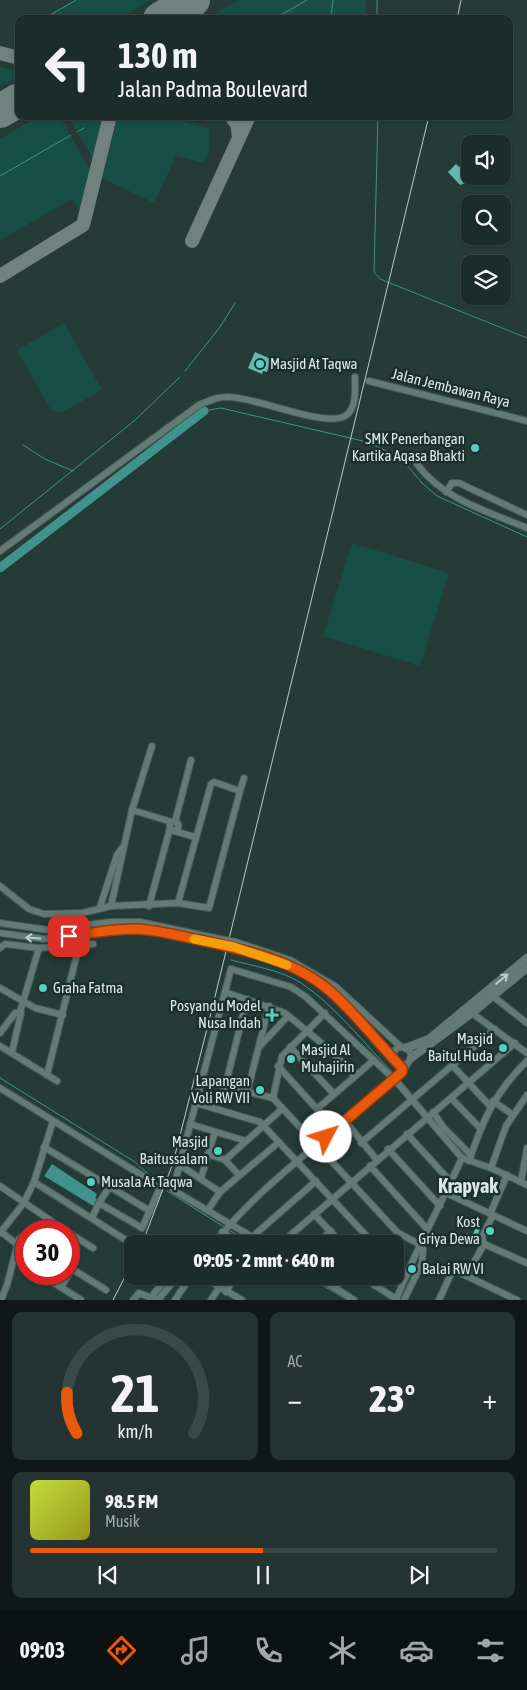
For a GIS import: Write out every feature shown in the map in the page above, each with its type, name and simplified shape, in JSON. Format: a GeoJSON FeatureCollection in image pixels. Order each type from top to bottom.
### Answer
{"type":"FeatureCollection","features":[{"type":"Feature","properties":{"kind":"street"},"geometry":{"type":"LineString","coordinates":[[0,551],[199,405],[215,398],[229,396],[257,401],[320,419],[338,418],[345,416],[353,406],[355,377]]}},
{"type":"Feature","properties":{"kind":"street","name":"Jalan Jembawan Raya"},"geometry":{"type":"LineString","coordinates":[[369,381],[527,421]]}},
{"type":"Feature","properties":{"kind":"street"},"geometry":{"type":"LineString","coordinates":[[417,464],[432,483],[446,492],[527,528]]}},
{"type":"Feature","properties":{"kind":"street"},"geometry":{"type":"LineString","coordinates":[[446,492],[452,483],[459,483],[527,516]]}},
{"type":"Feature","properties":{"kind":"street"},"geometry":{"type":"LineString","coordinates":[[110,906],[132,810],[152,746]]}},
{"type":"Feature","properties":{"kind":"street"},"geometry":{"type":"LineString","coordinates":[[149,906],[192,760]]}},
{"type":"Feature","properties":{"kind":"street"},"geometry":{"type":"LineString","coordinates":[[0,886],[36,912],[82,913],[100,907],[149,906],[178,903],[207,909],[210,907],[244,778]]}},
{"type":"Feature","properties":{"kind":"street"},"geometry":{"type":"LineString","coordinates":[[178,903],[212,782],[240,791]]}},
{"type":"Feature","properties":{"kind":"street"},"geometry":{"type":"LineString","coordinates":[[132,810],[195,837]]}},
{"type":"Feature","properties":{"kind":"street"},"geometry":{"type":"LineString","coordinates":[[100,907],[117,855],[124,845]]}},
{"type":"Feature","properties":{"kind":"street"},"geometry":{"type":"LineString","coordinates":[[0,923],[48,930],[111,922],[140,922],[220,942]]}},
{"type":"Feature","properties":{"kind":"street"},"geometry":{"type":"LineString","coordinates":[[0,933],[45,939],[110,930],[137,929],[271,952],[313,972],[335,986],[404,1048],[409,1061]]}},
{"type":"Feature","properties":{"kind":"street"},"geometry":{"type":"LineString","coordinates":[[3,946],[39,948],[93,944]]}},
{"type":"Feature","properties":{"kind":"street"},"geometry":{"type":"LineString","coordinates":[[235,945],[289,966],[329,990],[399,1065],[398,1076]]}},
{"type":"Feature","properties":{"kind":"street"},"geometry":{"type":"LineString","coordinates":[[47,1076],[79,946]]}},
{"type":"Feature","properties":{"kind":"street"},"geometry":{"type":"LineString","coordinates":[[12,1052],[22,1015],[20,1012],[39,948]]}},
{"type":"Feature","properties":{"kind":"street"},"geometry":{"type":"LineString","coordinates":[[490,995],[527,958]]}},
{"type":"Feature","properties":{"kind":"street"},"geometry":{"type":"LineString","coordinates":[[248,1235],[174,1191],[190,1124],[203,1081],[229,970],[233,968],[291,987],[306,996],[374,1060],[398,1076],[413,1097],[468,1158],[492,1165],[524,1183],[527,1148]]}},
{"type":"Feature","properties":{"kind":"street"},"geometry":{"type":"LineString","coordinates":[[220,1235],[228,1224],[316,1144],[398,1076],[409,1061],[469,1011],[527,968]]}},
{"type":"Feature","properties":{"kind":"street"},"geometry":{"type":"LineString","coordinates":[[0,988],[35,1008],[63,1015]]}},
{"type":"Feature","properties":{"kind":"street"},"geometry":{"type":"LineString","coordinates":[[225,992],[270,1006],[288,1016],[355,1076]]}},
{"type":"Feature","properties":{"kind":"street"},"geometry":{"type":"LineString","coordinates":[[490,995],[527,1023]]}},
{"type":"Feature","properties":{"kind":"street"},"geometry":{"type":"LineString","coordinates":[[225,1087],[248,999]]}},
{"type":"Feature","properties":{"kind":"street"},"geometry":{"type":"LineString","coordinates":[[246,1093],[270,1006]]}},
{"type":"Feature","properties":{"kind":"street"},"geometry":{"type":"LineString","coordinates":[[393,1058],[394,1052],[428,1039],[469,1011]]}},
{"type":"Feature","properties":{"kind":"street"},"geometry":{"type":"LineString","coordinates":[[469,1011],[527,1053]]}},
{"type":"Feature","properties":{"kind":"street"},"geometry":{"type":"LineString","coordinates":[[0,1033],[15,1013],[20,1012]]}},
{"type":"Feature","properties":{"kind":"street"},"geometry":{"type":"LineString","coordinates":[[272,1098],[278,1066],[282,1056],[325,1013]]}},
{"type":"Feature","properties":{"kind":"street"},"geometry":{"type":"LineString","coordinates":[[258,1048],[288,1016]]}},
{"type":"Feature","properties":{"kind":"street"},"geometry":{"type":"LineString","coordinates":[[373,1035],[379,1027]]}},
{"type":"Feature","properties":{"kind":"street"},"geometry":{"type":"LineString","coordinates":[[361,1143],[495,1029]]}},
{"type":"Feature","properties":{"kind":"street"},"geometry":{"type":"LineString","coordinates":[[290,1235],[388,1149],[515,1043]]}},
{"type":"Feature","properties":{"kind":"street"},"geometry":{"type":"LineString","coordinates":[[0,1046],[57,1081]]}},
{"type":"Feature","properties":{"kind":"street"},"geometry":{"type":"LineString","coordinates":[[290,1047],[334,1094]]}},
{"type":"Feature","properties":{"kind":"street"},"geometry":{"type":"LineString","coordinates":[[317,1109],[374,1060]]}},
{"type":"Feature","properties":{"kind":"street"},"geometry":{"type":"LineString","coordinates":[[399,1065],[409,1061]]}},
{"type":"Feature","properties":{"kind":"street"},"geometry":{"type":"LineString","coordinates":[[375,1286],[396,1300],[420,1244],[451,1182],[468,1158],[492,1104],[509,1079],[527,1061]]}},
{"type":"Feature","properties":{"kind":"street"},"geometry":{"type":"LineString","coordinates":[[452,1065],[492,1104],[513,1115]]}},
{"type":"Feature","properties":{"kind":"street"},"geometry":{"type":"LineString","coordinates":[[278,1066],[335,1129]]}},
{"type":"Feature","properties":{"kind":"street"},"geometry":{"type":"LineString","coordinates":[[203,1081],[272,1098],[398,1233],[420,1244],[423,1249],[423,1258],[404,1300]]}},
{"type":"Feature","properties":{"kind":"street"},"geometry":{"type":"LineString","coordinates":[[0,1088],[143,1176]]}},
{"type":"Feature","properties":{"kind":"street"},"geometry":{"type":"LineString","coordinates":[[492,1165],[506,1126],[527,1095]]}},
{"type":"Feature","properties":{"kind":"street"},"geometry":{"type":"LineString","coordinates":[[451,1098],[480,1128]]}},
{"type":"Feature","properties":{"kind":"street"},"geometry":{"type":"LineString","coordinates":[[196,1103],[244,1116],[264,1126],[366,1235]]}},
{"type":"Feature","properties":{"kind":"street"},"geometry":{"type":"LineString","coordinates":[[225,1160],[282,1109]]}},
{"type":"Feature","properties":{"kind":"street"},"geometry":{"type":"LineString","coordinates":[[15,1243],[0,1232],[23,1204],[34,1182],[53,1121]]}},
{"type":"Feature","properties":{"kind":"street"},"geometry":{"type":"LineString","coordinates":[[344,1121],[377,1160]]}},
{"type":"Feature","properties":{"kind":"street"},"geometry":{"type":"LineString","coordinates":[[190,1124],[246,1141]]}},
{"type":"Feature","properties":{"kind":"street"},"geometry":{"type":"LineString","coordinates":[[201,1178],[214,1132]]}},
{"type":"Feature","properties":{"kind":"street"},"geometry":{"type":"LineString","coordinates":[[407,1134],[451,1182]]}},
{"type":"Feature","properties":{"kind":"street"},"geometry":{"type":"LineString","coordinates":[[208,1210],[220,1192],[279,1142]]}},
{"type":"Feature","properties":{"kind":"street"},"geometry":{"type":"LineString","coordinates":[[44,1147],[150,1212]]}},
{"type":"Feature","properties":{"kind":"street"},"geometry":{"type":"LineString","coordinates":[[388,1149],[440,1206]]}},
{"type":"Feature","properties":{"kind":"street"},"geometry":{"type":"LineString","coordinates":[[208,1154],[225,1160],[239,1176]]}},
{"type":"Feature","properties":{"kind":"street"},"geometry":{"type":"LineString","coordinates":[[180,1166],[220,1192]]}},
{"type":"Feature","properties":{"kind":"street"},"geometry":{"type":"LineString","coordinates":[[370,1166],[428,1230]]}},
{"type":"Feature","properties":{"kind":"street"},"geometry":{"type":"LineString","coordinates":[[467,1275],[484,1244],[482,1237],[507,1175]]}},
{"type":"Feature","properties":{"kind":"street"},"geometry":{"type":"LineString","coordinates":[[254,1235],[316,1181]]}},
{"type":"Feature","properties":{"kind":"street"},"geometry":{"type":"LineString","coordinates":[[34,1182],[124,1239]]}},
{"type":"Feature","properties":{"kind":"street"},"geometry":{"type":"LineString","coordinates":[[0,1186],[48,1220]]}},
{"type":"Feature","properties":{"kind":"street"},"geometry":{"type":"LineString","coordinates":[[92,1218],[110,1186]]}},
{"type":"Feature","properties":{"kind":"street"},"geometry":{"type":"LineString","coordinates":[[100,1203],[142,1228],[159,1190],[157,1186]]}},
{"type":"Feature","properties":{"kind":"street"},"geometry":{"type":"LineString","coordinates":[[446,1193],[527,1231]]}},
{"type":"Feature","properties":{"kind":"street"},"geometry":{"type":"LineString","coordinates":[[314,1214],[334,1235]]}},
{"type":"Feature","properties":{"kind":"street"},"geometry":{"type":"LineString","coordinates":[[326,1235],[331,1231]]}},
{"type":"Feature","properties":{"kind":"street"},"geometry":{"type":"LineString","coordinates":[[222,1232],[227,1235]]}},
{"type":"Feature","properties":{"kind":"street"},"geometry":{"type":"LineString","coordinates":[[80,1240],[93,1248]]}},
{"type":"Feature","properties":{"kind":"street"},"geometry":{"type":"LineString","coordinates":[[484,1244],[527,1263]]}},
{"type":"Feature","properties":{"kind":"street"},"geometry":{"type":"LineString","coordinates":[[1,1300],[15,1258]]}},
{"type":"Feature","properties":{"kind":"street"},"geometry":{"type":"LineString","coordinates":[[439,1300],[454,1272],[467,1275],[518,1300]]}},
{"type":"Feature","properties":{"kind":"street"},"geometry":{"type":"LineString","coordinates":[[80,1274],[106,1290]]}},
{"type":"Feature","properties":{"kind":"street"},"geometry":{"type":"LineString","coordinates":[[0,1279],[7,1285]]}},
{"type":"Feature","properties":{"kind":"street"},"geometry":{"type":"LineString","coordinates":[[58,1285],[81,1300]]}},
{"type":"Feature","properties":{"kind":"street"},"geometry":{"type":"LineString","coordinates":[[133,1300],[139,1294],[155,1299],[165,1285]]}},
{"type":"Feature","properties":{"kind":"street"},"geometry":{"type":"LineString","coordinates":[[175,1300],[185,1285]]}},
{"type":"Feature","properties":{"kind":"street"},"geometry":{"type":"LineString","coordinates":[[214,1285],[242,1300]]}},
{"type":"Feature","properties":{"kind":"street"},"geometry":{"type":"LineString","coordinates":[[226,1292],[230,1285]]}},
{"type":"Feature","properties":{"kind":"street"},"geometry":{"type":"LineString","coordinates":[[330,1285],[354,1300]]}},
{"type":"Feature","properties":{"kind":"street"},"geometry":{"type":"LineString","coordinates":[[334,1288],[337,1285]]}},
{"type":"Feature","properties":{"kind":"street"},"geometry":{"type":"LineString","coordinates":[[212,1300],[219,1288]]}},
{"type":"Feature","properties":{"kind":"green space"},"geometry":{"type":"Polygon","coordinates":[[[76,0],[151,0],[125,15],[50,15],[76,0]]]}},
{"type":"Feature","properties":{"kind":"green space"},"geometry":{"type":"Polygon","coordinates":[[[239,0],[366,0],[365,15],[212,15],[239,0]]]}},
{"type":"Feature","properties":{"kind":"green space"},"geometry":{"type":"Polygon","coordinates":[[[0,67],[15,71],[15,78],[0,87],[0,67]]]}},
{"type":"Feature","properties":{"kind":"green space"},"geometry":{"type":"Polygon","coordinates":[[[32,120],[62,120],[91,172],[81,213],[72,199],[0,240],[0,139],[32,120]]]}},
{"type":"Feature","properties":{"kind":"green space"},"geometry":{"type":"Polygon","coordinates":[[[70,120],[103,120],[94,160],[70,120]]]}},
{"type":"Feature","properties":{"kind":"green space"},"geometry":{"type":"Polygon","coordinates":[[[117,120],[178,120],[209,129],[209,151],[204,162],[176,156],[154,203],[102,178],[117,120]]]}},
{"type":"Feature","properties":{"kind":"green space"},"geometry":{"type":"Polygon","coordinates":[[[64,323],[102,390],[61,413],[51,410],[17,350],[64,323]]]}},
{"type":"Feature","properties":{"kind":"green space"},"geometry":{"type":"Polygon","coordinates":[[[352,543],[449,573],[420,666],[323,636],[352,543]]]}},
{"type":"Feature","properties":{"kind":"water"},"geometry":{"type":"Polygon","coordinates":[[[52,1164],[97,1194],[95,1198],[99,1200],[95,1207],[44,1176],[52,1164]]]}},
{"type":"Feature","properties":{"kind":"building"},"geometry":{"type":"Polygon","coordinates":[[[456,164],[459,167],[461,165],[460,185],[448,172],[456,164]]]}},
{"type":"Feature","properties":{"kind":"building","name":"Masjid At Taqwa"},"geometry":{"type":"Polygon","coordinates":[[[255,352],[271,359],[267,372],[263,371],[262,374],[248,368],[255,352]]]}},
{"type":"Feature","properties":{"kind":"building"},"geometry":{"type":"Polygon","coordinates":[[[335,1140],[343,1149],[334,1157],[325,1147],[335,1140]]]}},
{"type":"Feature","properties":{"kind":"building"},"geometry":{"type":"Polygon","coordinates":[[[476,1227],[480,1229],[474,1246],[463,1239],[467,1233],[472,1236],[476,1227]]]}},
{"type":"Feature","properties":{"kind":"waterway"},"geometry":{"type":"LineString","coordinates":[[50,15],[76,0]]}},
{"type":"Feature","properties":{"kind":"waterway"},"geometry":{"type":"LineString","coordinates":[[281,15],[307,0]]}},
{"type":"Feature","properties":{"kind":"waterway"},"geometry":{"type":"LineString","coordinates":[[331,15],[333,0]]}},
{"type":"Feature","properties":{"kind":"waterway"},"geometry":{"type":"LineString","coordinates":[[377,0],[377,15]]}},
{"type":"Feature","properties":{"kind":"waterway"},"geometry":{"type":"LineString","coordinates":[[378,120],[374,272],[380,279],[527,338]]}},
{"type":"Feature","properties":{"kind":"waterway"},"geometry":{"type":"LineString","coordinates":[[77,132],[84,128]]}},
{"type":"Feature","properties":{"kind":"waterway"},"geometry":{"type":"LineString","coordinates":[[0,176],[71,135]]}},
{"type":"Feature","properties":{"kind":"waterway"},"geometry":{"type":"LineString","coordinates":[[185,371],[220,327],[235,303]]}},
{"type":"Feature","properties":{"kind":"waterway"},"geometry":{"type":"LineString","coordinates":[[0,529],[134,421],[180,377]]}},
{"type":"Feature","properties":{"kind":"waterway"},"geometry":{"type":"LineString","coordinates":[[204,411],[221,408],[367,442],[400,457],[422,483],[437,496],[527,537]]}},
{"type":"Feature","properties":{"kind":"waterway"},"geometry":{"type":"LineString","coordinates":[[0,568],[204,411]]}},
{"type":"Feature","properties":{"kind":"waterway"},"geometry":{"type":"LineString","coordinates":[[23,445],[45,459],[73,471]]}},
{"type":"Feature","properties":{"kind":"waterway"},"geometry":{"type":"LineString","coordinates":[[231,960],[276,972],[301,983],[327,1003],[395,1075]]}},
{"type":"Feature","properties":{"kind":"waterway"},"geometry":{"type":"LineString","coordinates":[[0,1078],[135,1162],[158,1183]]}},
{"type":"Feature","properties":{"kind":"waterway"},"geometry":{"type":"LineString","coordinates":[[399,1079],[413,1095]]}},
{"type":"Feature","properties":{"kind":"waterway"},"geometry":{"type":"LineString","coordinates":[[417,1100],[429,1114]]}},
{"type":"Feature","properties":{"kind":"waterway"},"geometry":{"type":"LineString","coordinates":[[450,1138],[464,1153]]}},
{"type":"Feature","properties":{"kind":"waterway"},"geometry":{"type":"LineString","coordinates":[[167,1191],[224,1227]]}},
{"type":"Feature","properties":{"kind":"waterway"},"geometry":{"type":"LineString","coordinates":[[229,1230],[237,1235]]}},
{"type":"Feature","properties":{"kind":"waterway"},"geometry":{"type":"LineString","coordinates":[[322,1285],[347,1300]]}},
{"type":"Feature","properties":{"kind":"taxiway"},"geometry":{"type":"LineString","coordinates":[[0,53],[15,57]]}},
{"type":"Feature","properties":{"kind":"taxiway"},"geometry":{"type":"LineString","coordinates":[[0,276],[83,225],[109,120]]}},
{"type":"Feature","properties":{"kind":"taxiway"},"geometry":{"type":"LineString","coordinates":[[234,120],[237,124],[239,137]]}},
{"type":"Feature","properties":{"kind":"taxiway"},"geometry":{"type":"LineString","coordinates":[[192,241],[247,120]]}},
{"type":"Feature","properties":{"kind":"runway"},"geometry":{"type":"LineString","coordinates":[[167,15],[193,0]]}},
{"type":"Feature","properties":{"kind":"runway"},"geometry":{"type":"LineString","coordinates":[[0,111],[15,102]]}},
{"type":"Feature","properties":{"kind":"railway"},"geometry":{"type":"LineString","coordinates":[[458,15],[461,0]]}},
{"type":"Feature","properties":{"kind":"railway"},"geometry":{"type":"LineString","coordinates":[[145,1235],[173,1163],[428,120]]}},
{"type":"Feature","properties":{"kind":"railway"},"geometry":{"type":"LineString","coordinates":[[113,1300],[124,1279]]}},
{"type":"Feature","properties":{"kind":"slow traffic"},"geometry":{"type":"LineString","coordinates":[[194,939],[234,947],[287,965]]}},
{"type":"Feature","properties":{"kind":"place","name":"Masjid At Taqwa"},"geometry":{"type":"Point","coordinates":[260,364]}},
{"type":"Feature","properties":{"kind":"place","name":"SMK Penerbangan Kartika Aqasa Bhakti"},"geometry":{"type":"Point","coordinates":[475,448]}},
{"type":"Feature","properties":{"kind":"place","name":"Graha Fatma"},"geometry":{"type":"Point","coordinates":[43,988]}},
{"type":"Feature","properties":{"kind":"place","name":"Posyandu Model Nusa Indah"},"geometry":{"type":"Point","coordinates":[272,1015]}},
{"type":"Feature","properties":{"kind":"place","name":"Masjid Baitul Huda"},"geometry":{"type":"Point","coordinates":[503,1048]}},
{"type":"Feature","properties":{"kind":"place","name":"Masjid Al Muhajirin"},"geometry":{"type":"Point","coordinates":[291,1059]}},
{"type":"Feature","properties":{"kind":"place","name":"Lapangan Voli RW VII"},"geometry":{"type":"Point","coordinates":[260,1090]}},
{"type":"Feature","properties":{"kind":"place","name":"Masjid Baitussalam"},"geometry":{"type":"Point","coordinates":[218,1151]}},
{"type":"Feature","properties":{"kind":"place","name":"Musala At Taqwa"},"geometry":{"type":"Point","coordinates":[91,1182]}},
{"type":"Feature","properties":{"kind":"place","name":"Kost Griya Dewa"},"geometry":{"type":"Point","coordinates":[490,1231]}},
{"type":"Feature","properties":{"kind":"place","name":"Balai RW VI"},"geometry":{"type":"Point","coordinates":[412,1269]}},
{"type":"Feature","properties":{"kind":"district","name":"Krapyak"},"geometry":{"type":"Point","coordinates":[468,1186]}},
{"type":"Feature","properties":{"kind":"route"},"geometry":{"type":"LineString","coordinates":[[69,936],[110,930],[137,929],[162,932],[234,947],[264,956],[289,966],[329,990],[373,1035],[402,1068],[402,1072],[326,1137]]}}]}
